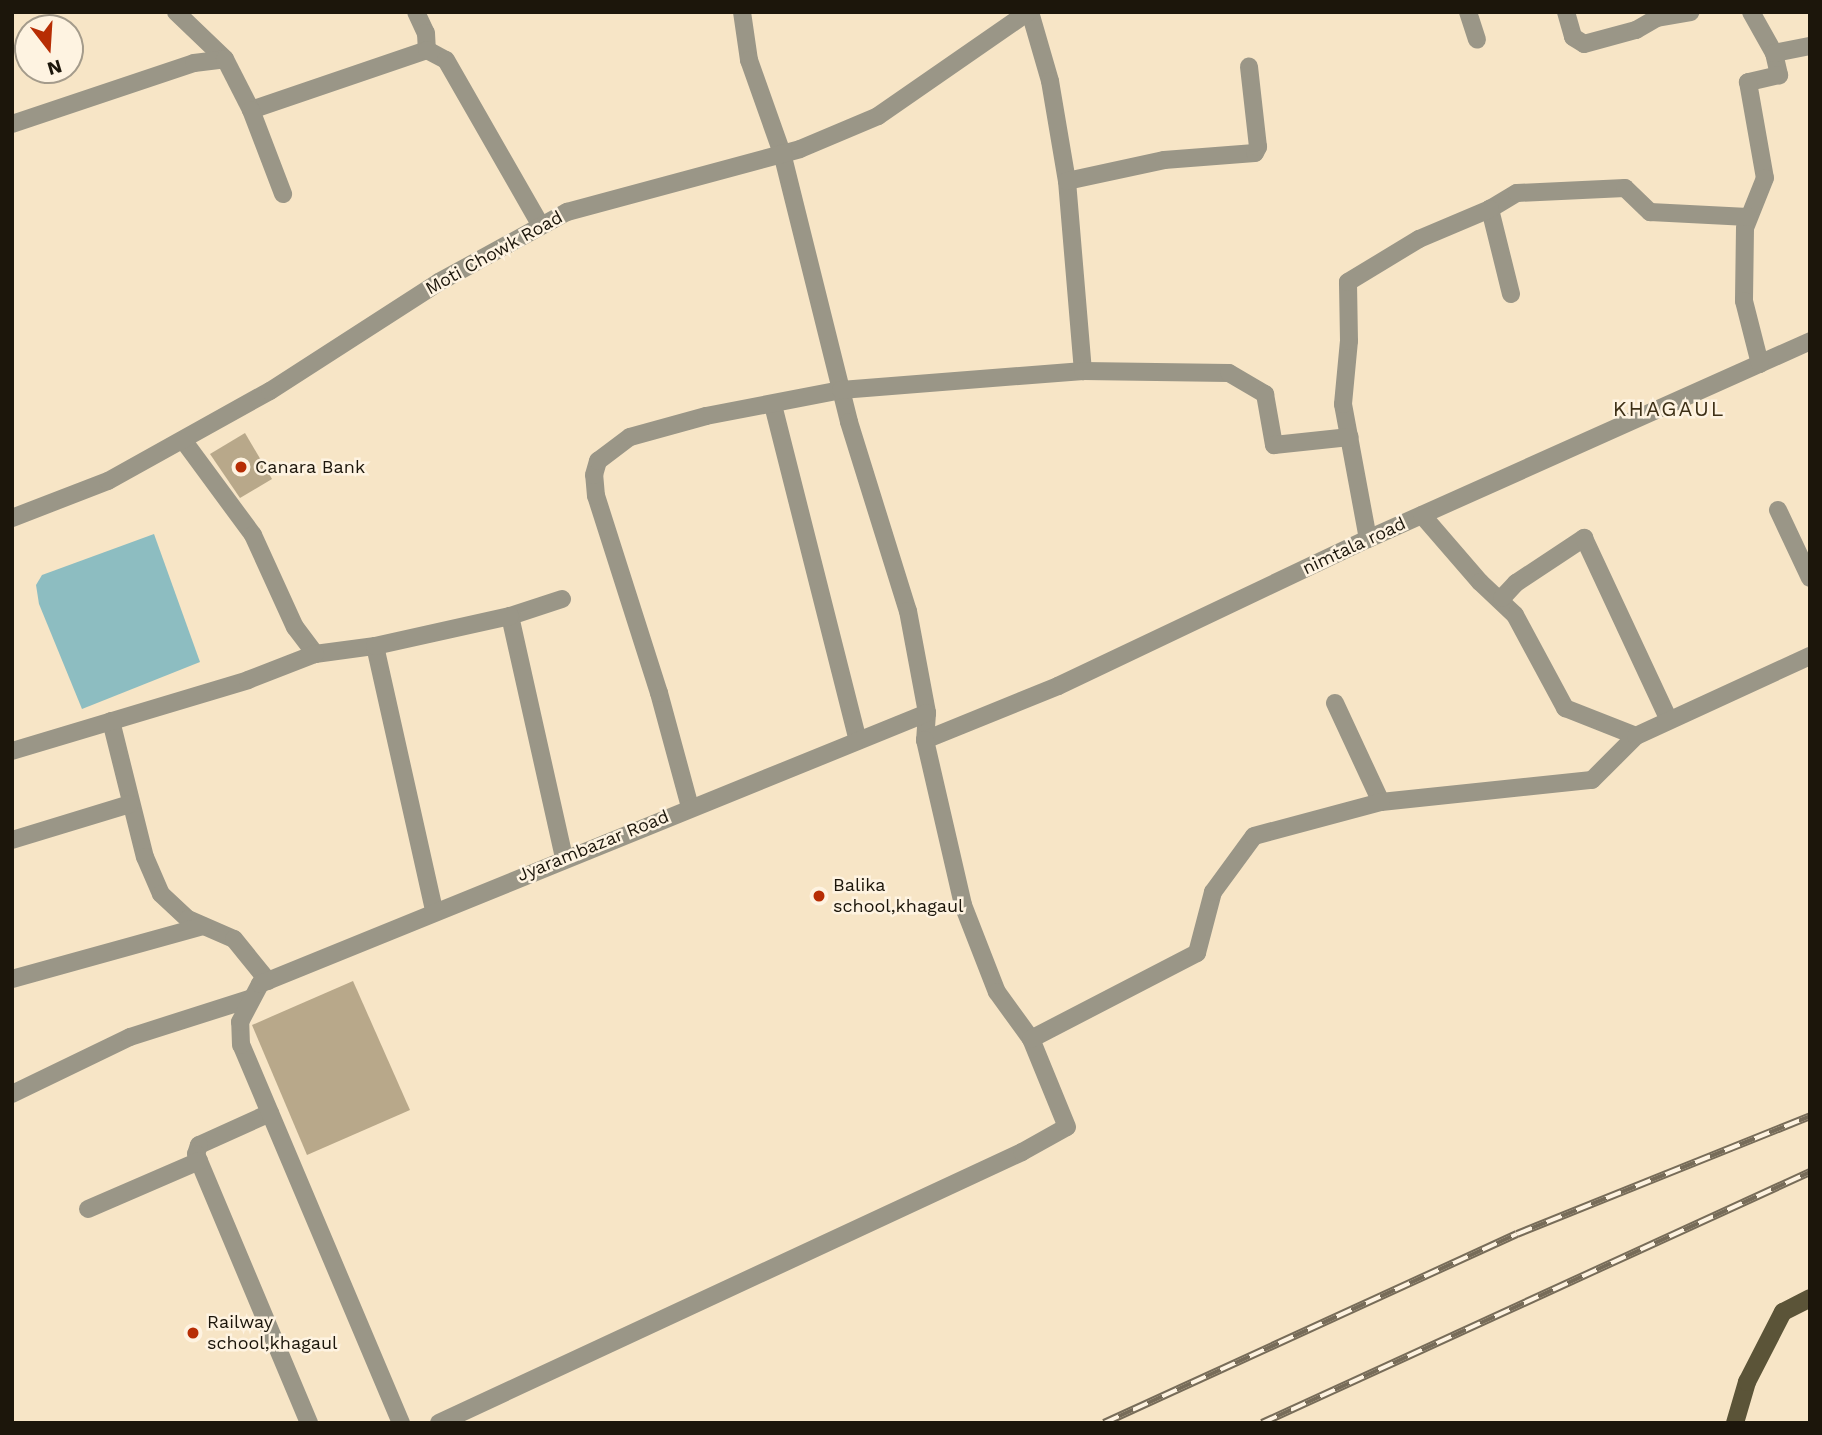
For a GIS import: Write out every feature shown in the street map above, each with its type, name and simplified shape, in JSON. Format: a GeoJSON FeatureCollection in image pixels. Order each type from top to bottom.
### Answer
{"type":"FeatureCollection","features":[{"type":"Feature","properties":{"kind":"main road"},"geometry":{"type":"LineString","coordinates":[[1735,1423],[1747,1381],[1783,1312],[1810,1298]]}},
{"type":"Feature","properties":{"kind":"street"},"geometry":{"type":"LineString","coordinates":[[176,12],[225,59],[251,110],[283,194]]}},
{"type":"Feature","properties":{"kind":"street"},"geometry":{"type":"LineString","coordinates":[[415,12],[426,33],[427,50]]}},
{"type":"Feature","properties":{"kind":"street"},"geometry":{"type":"LineString","coordinates":[[439,1423],[997,1164],[1067,1127],[1031,1039],[997,992],[963,905],[925,740],[927,712],[908,611],[841,390],[782,153],[749,60],[742,12]]}},
{"type":"Feature","properties":{"kind":"street"},"geometry":{"type":"LineString","coordinates":[[1029,12],[1050,81],[1067,181],[1083,371]]}},
{"type":"Feature","properties":{"kind":"street","name":"Moti Chowk Road"},"geometry":{"type":"LineString","coordinates":[[12,517],[108,481],[183,440],[270,391],[439,282],[567,212],[782,153],[878,116],[1029,12]]}},
{"type":"Feature","properties":{"kind":"street"},"geometry":{"type":"LineString","coordinates":[[1468,12],[1477,40]]}},
{"type":"Feature","properties":{"kind":"street"},"geometry":{"type":"LineString","coordinates":[[1566,12],[1573,37],[1584,44],[1636,30],[1657,18],[1690,12]]}},
{"type":"Feature","properties":{"kind":"street"},"geometry":{"type":"LineString","coordinates":[[1751,12],[1774,53],[1779,75],[1748,82],[1765,178],[1748,217],[1744,301],[1760,364]]}},
{"type":"Feature","properties":{"kind":"street"},"geometry":{"type":"LineString","coordinates":[[1774,53],[1810,46]]}},
{"type":"Feature","properties":{"kind":"street"},"geometry":{"type":"LineString","coordinates":[[251,110],[427,50],[446,60],[541,226]]}},
{"type":"Feature","properties":{"kind":"street"},"geometry":{"type":"LineString","coordinates":[[12,124],[194,63],[225,59]]}},
{"type":"Feature","properties":{"kind":"street"},"geometry":{"type":"LineString","coordinates":[[1067,181],[1164,160],[1255,153],[1258,147],[1249,67]]}},
{"type":"Feature","properties":{"kind":"street"},"geometry":{"type":"LineString","coordinates":[[1368,538],[1343,404],[1348,282],[1419,239],[1490,209],[1517,193],[1625,188],[1650,212],[1748,217]]}},
{"type":"Feature","properties":{"kind":"street"},"geometry":{"type":"LineString","coordinates":[[1490,209],[1511,294]]}},
{"type":"Feature","properties":{"kind":"street","name":"nimtala road"},"geometry":{"type":"LineString","coordinates":[[925,740],[1058,686],[1368,538],[1810,341]]}},
{"type":"Feature","properties":{"kind":"street"},"geometry":{"type":"LineString","coordinates":[[690,807],[659,693],[608,538],[594,475],[598,461],[630,437],[841,390],[1083,371],[1229,373],[1265,394],[1274,445],[1350,437]]}},
{"type":"Feature","properties":{"kind":"street"},"geometry":{"type":"LineString","coordinates":[[773,405],[858,740]]}},
{"type":"Feature","properties":{"kind":"street"},"geometry":{"type":"LineString","coordinates":[[183,440],[253,535],[295,627],[314,654]]}},
{"type":"Feature","properties":{"kind":"street"},"geometry":{"type":"LineString","coordinates":[[1778,510],[1810,578]]}},
{"type":"Feature","properties":{"kind":"street"},"geometry":{"type":"LineString","coordinates":[[1422,515],[1480,582],[1502,598],[1516,615],[1564,708],[1636,736]]}},
{"type":"Feature","properties":{"kind":"street"},"geometry":{"type":"LineString","coordinates":[[1502,598],[1516,583],[1584,538],[1669,720]]}},
{"type":"Feature","properties":{"kind":"street"},"geometry":{"type":"LineString","coordinates":[[12,751],[248,680],[314,654],[375,646],[510,616],[562,599]]}},
{"type":"Feature","properties":{"kind":"street"},"geometry":{"type":"LineString","coordinates":[[510,616],[564,858]]}},
{"type":"Feature","properties":{"kind":"street"},"geometry":{"type":"LineString","coordinates":[[375,646],[434,911]]}},
{"type":"Feature","properties":{"kind":"street"},"geometry":{"type":"LineString","coordinates":[[1031,1039],[1197,953],[1213,892],[1254,836],[1381,802],[1592,780],[1636,736],[1810,656]]}},
{"type":"Feature","properties":{"kind":"street"},"geometry":{"type":"LineString","coordinates":[[1335,704],[1381,802]]}},
{"type":"Feature","properties":{"kind":"street","name":"Jyarambazar Road"},"geometry":{"type":"LineString","coordinates":[[12,1094],[130,1037],[260,988],[434,911],[927,712]]}},
{"type":"Feature","properties":{"kind":"street"},"geometry":{"type":"LineString","coordinates":[[111,721],[130,804],[161,894],[174,909],[203,926],[234,939],[260,988],[240,1022],[242,1045],[401,1423]]}},
{"type":"Feature","properties":{"kind":"street"},"geometry":{"type":"LineString","coordinates":[[12,840],[130,804]]}},
{"type":"Feature","properties":{"kind":"street"},"geometry":{"type":"LineString","coordinates":[[12,979],[203,926]]}},
{"type":"Feature","properties":{"kind":"street"},"geometry":{"type":"LineString","coordinates":[[270,1113],[199,1145],[199,1161],[309,1423]]}},
{"type":"Feature","properties":{"kind":"street"},"geometry":{"type":"LineString","coordinates":[[88,1209],[199,1161]]}},
{"type":"Feature","properties":{"kind":"water"},"geometry":{"type":"Polygon","coordinates":[[[154,534],[200,662],[82,709],[39,604],[36,585],[42,575],[154,534]]]}},
{"type":"Feature","properties":{"kind":"building","name":"Canara Bank"},"geometry":{"type":"Polygon","coordinates":[[[245,433],[272,479],[240,498],[210,454],[245,433]]]}},
{"type":"Feature","properties":{"kind":"building"},"geometry":{"type":"Polygon","coordinates":[[[353,981],[410,1110],[307,1155],[252,1025],[353,981]]]}},
{"type":"Feature","properties":{"kind":"railway"},"geometry":{"type":"LineString","coordinates":[[1104,1423],[1517,1234],[1810,1116]]}},
{"type":"Feature","properties":{"kind":"railway"},"geometry":{"type":"LineString","coordinates":[[1262,1423],[1810,1172]]}},
{"type":"Feature","properties":{"kind":"place","name":"Canara Bank"},"geometry":{"type":"Point","coordinates":[241,467]}},
{"type":"Feature","properties":{"kind":"place","name":"Balika school,khagaul"},"geometry":{"type":"Point","coordinates":[819,896]}},
{"type":"Feature","properties":{"kind":"place","name":"Railway school,khagaul"},"geometry":{"type":"Point","coordinates":[193,1333]}},
{"type":"Feature","properties":{"kind":"district","name":"KHAGAUL"},"geometry":{"type":"Point","coordinates":[1669,409]}}]}
